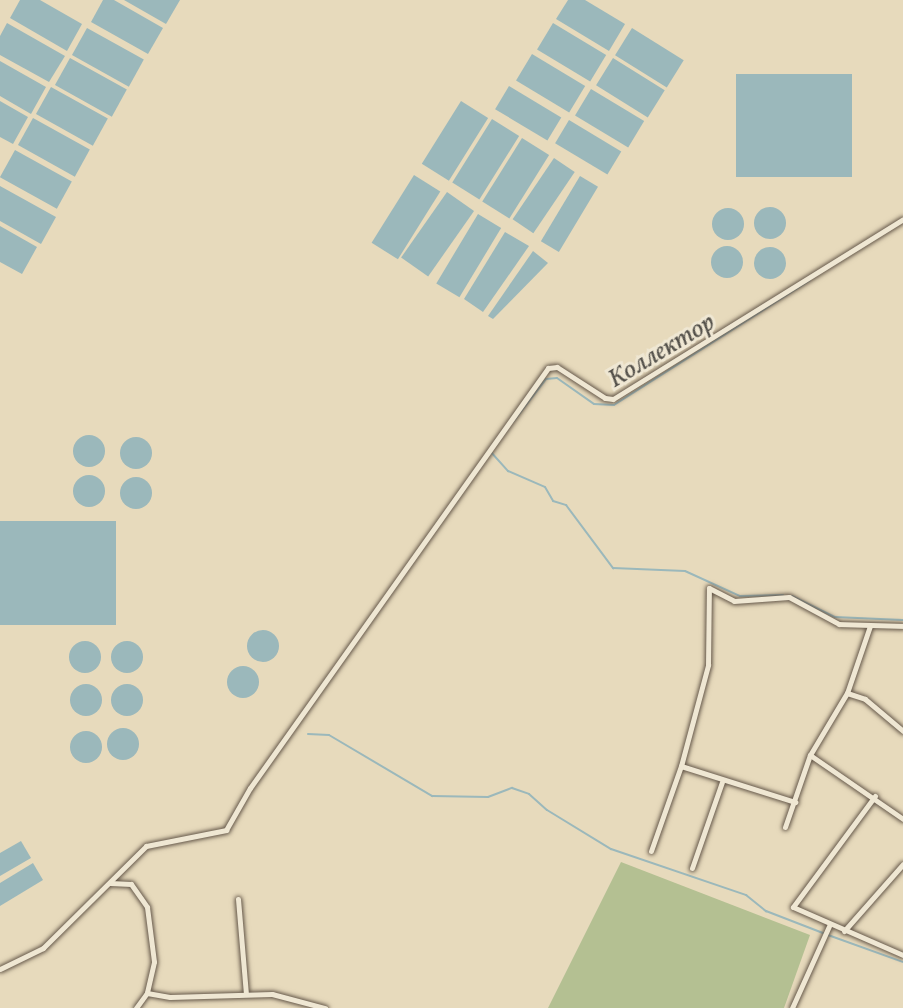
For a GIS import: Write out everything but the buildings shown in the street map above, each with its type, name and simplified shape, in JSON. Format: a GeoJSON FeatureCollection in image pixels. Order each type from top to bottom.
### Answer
{"type":"FeatureCollection","features":[{"type":"Feature","properties":{"kind":"street"},"geometry":{"type":"LineString","coordinates":[[0,970],[36,954],[151,843],[226,830],[250,788],[548,368],[562,370],[605,398],[613,399],[903,219]]}},
{"type":"Feature","properties":{"kind":"street"},"geometry":{"type":"LineString","coordinates":[[651,851],[681,766],[708,665],[709,589],[734,601],[789,597],[839,624],[903,626]]}},
{"type":"Feature","properties":{"kind":"street"},"geometry":{"type":"LineString","coordinates":[[785,827],[810,755],[846,693],[870,626]]}},
{"type":"Feature","properties":{"kind":"street"},"geometry":{"type":"LineString","coordinates":[[846,693],[865,699],[903,732]]}},
{"type":"Feature","properties":{"kind":"street"},"geometry":{"type":"LineString","coordinates":[[810,755],[876,796],[903,819]]}},
{"type":"Feature","properties":{"kind":"street"},"geometry":{"type":"LineString","coordinates":[[681,766],[722,782],[795,802]]}},
{"type":"Feature","properties":{"kind":"street"},"geometry":{"type":"LineString","coordinates":[[691,868],[722,782]]}},
{"type":"Feature","properties":{"kind":"street"},"geometry":{"type":"LineString","coordinates":[[876,796],[793,907],[826,931],[844,931],[903,955]]}},
{"type":"Feature","properties":{"kind":"street"},"geometry":{"type":"LineString","coordinates":[[844,931],[903,864]]}},
{"type":"Feature","properties":{"kind":"street"},"geometry":{"type":"LineString","coordinates":[[109,883],[131,884],[147,907],[154,962],[148,993],[135,1008]]}},
{"type":"Feature","properties":{"kind":"street"},"geometry":{"type":"LineString","coordinates":[[238,899],[246,994]]}},
{"type":"Feature","properties":{"kind":"street"},"geometry":{"type":"LineString","coordinates":[[792,1008],[826,931]]}},
{"type":"Feature","properties":{"kind":"street"},"geometry":{"type":"LineString","coordinates":[[148,993],[272,994],[325,1008]]}},
{"type":"Feature","properties":{"kind":"green space"},"geometry":{"type":"Polygon","coordinates":[[[621,862],[810,935],[784,1008],[548,1008],[621,862]]]}},
{"type":"Feature","properties":{"kind":"water"},"geometry":{"type":"Polygon","coordinates":[[[20,0],[40,0],[82,24],[67,51],[10,18],[20,0]]]}},
{"type":"Feature","properties":{"kind":"water"},"geometry":{"type":"Polygon","coordinates":[[[103,0],[114,0],[163,28],[148,54],[91,22],[103,0]]]}},
{"type":"Feature","properties":{"kind":"water"},"geometry":{"type":"Polygon","coordinates":[[[124,0],[180,0],[166,24],[124,0]]]}},
{"type":"Feature","properties":{"kind":"water"},"geometry":{"type":"Polygon","coordinates":[[[568,0],[585,0],[625,24],[609,51],[556,19],[568,0]]]}},
{"type":"Feature","properties":{"kind":"water"},"geometry":{"type":"Polygon","coordinates":[[[7,23],[65,56],[49,82],[0,55],[0,36],[7,23]]]}},
{"type":"Feature","properties":{"kind":"water"},"geometry":{"type":"Polygon","coordinates":[[[553,23],[606,55],[590,82],[537,50],[553,23]]]}},
{"type":"Feature","properties":{"kind":"water"},"geometry":{"type":"Polygon","coordinates":[[[87,28],[144,60],[129,87],[72,55],[87,28]]]}},
{"type":"Feature","properties":{"kind":"water"},"geometry":{"type":"Polygon","coordinates":[[[632,28],[684,60],[667,87],[615,55],[632,28]]]}},
{"type":"Feature","properties":{"kind":"water"},"geometry":{"type":"Polygon","coordinates":[[[532,54],[585,86],[569,113],[516,81],[532,54]]]}},
{"type":"Feature","properties":{"kind":"water"},"geometry":{"type":"Polygon","coordinates":[[[70,58],[127,90],[112,117],[55,85],[70,58]]]}},
{"type":"Feature","properties":{"kind":"water"},"geometry":{"type":"Polygon","coordinates":[[[613,58],[665,90],[648,117],[596,85],[613,58]]]}},
{"type":"Feature","properties":{"kind":"water"},"geometry":{"type":"Polygon","coordinates":[[[0,61],[46,87],[31,114],[0,96],[0,61]]]}},
{"type":"Feature","properties":{"kind":"water"},"geometry":{"type":"Polygon","coordinates":[[[736,74],[852,74],[852,177],[736,177],[736,74]]]}},
{"type":"Feature","properties":{"kind":"water"},"geometry":{"type":"Polygon","coordinates":[[[509,86],[561,117],[547,141],[495,109],[509,86]]]}},
{"type":"Feature","properties":{"kind":"water"},"geometry":{"type":"Polygon","coordinates":[[[51,87],[108,119],[93,146],[36,114],[51,87]]]}},
{"type":"Feature","properties":{"kind":"water"},"geometry":{"type":"Polygon","coordinates":[[[591,89],[644,121],[628,148],[575,116],[591,89]]]}},
{"type":"Feature","properties":{"kind":"water"},"geometry":{"type":"Polygon","coordinates":[[[0,101],[28,117],[13,144],[0,137],[0,101]]]}},
{"type":"Feature","properties":{"kind":"water"},"geometry":{"type":"Polygon","coordinates":[[[461,101],[488,118],[449,181],[422,164],[461,101]]]}},
{"type":"Feature","properties":{"kind":"water"},"geometry":{"type":"Polygon","coordinates":[[[33,118],[90,150],[75,177],[18,145],[33,118]]]}},
{"type":"Feature","properties":{"kind":"water"},"geometry":{"type":"Polygon","coordinates":[[[492,119],[519,136],[479,200],[452,183],[492,119]]]}},
{"type":"Feature","properties":{"kind":"water"},"geometry":{"type":"Polygon","coordinates":[[[569,120],[621,151],[607,175],[555,143],[569,120]]]}},
{"type":"Feature","properties":{"kind":"water"},"geometry":{"type":"Polygon","coordinates":[[[522,138],[549,155],[509,219],[482,202],[522,138]]]}},
{"type":"Feature","properties":{"kind":"water"},"geometry":{"type":"Polygon","coordinates":[[[15,150],[72,182],[57,209],[0,177],[15,150]]]}},
{"type":"Feature","properties":{"kind":"water"},"geometry":{"type":"Polygon","coordinates":[[[554,158],[575,172],[533,233],[513,219],[554,158]]]}},
{"type":"Feature","properties":{"kind":"water"},"geometry":{"type":"Polygon","coordinates":[[[414,175],[440,191],[398,259],[372,243],[414,175]]]}},
{"type":"Feature","properties":{"kind":"water"},"geometry":{"type":"Polygon","coordinates":[[[580,176],[598,187],[559,252],[541,241],[580,176]]]}},
{"type":"Feature","properties":{"kind":"water"},"geometry":{"type":"Polygon","coordinates":[[[0,186],[56,217],[41,244],[0,221],[0,186]]]}},
{"type":"Feature","properties":{"kind":"water"},"geometry":{"type":"Polygon","coordinates":[[[447,192],[474,211],[428,276],[401,258],[447,192]]]}},
{"type":"Feature","properties":{"kind":"water"},"geometry":{"type":"Polygon","coordinates":[[[770,207],[781,212],[786,223],[781,234],[770,239],[759,234],[754,223],[759,212],[770,207]]]}},
{"type":"Feature","properties":{"kind":"water"},"geometry":{"type":"Polygon","coordinates":[[[728,208],[739,213],[744,224],[739,235],[728,240],[717,235],[712,224],[717,213],[728,208]]]}},
{"type":"Feature","properties":{"kind":"water"},"geometry":{"type":"Polygon","coordinates":[[[478,214],[501,228],[459,297],[436,283],[478,214]]]}},
{"type":"Feature","properties":{"kind":"water"},"geometry":{"type":"Polygon","coordinates":[[[0,226],[37,247],[22,274],[0,262],[0,226]]]}},
{"type":"Feature","properties":{"kind":"water"},"geometry":{"type":"Polygon","coordinates":[[[505,232],[529,246],[483,312],[464,299],[505,232]]]}},
{"type":"Feature","properties":{"kind":"water"},"geometry":{"type":"Polygon","coordinates":[[[727,246],[738,251],[743,262],[738,273],[727,278],[716,273],[711,262],[716,251],[727,246]]]}},
{"type":"Feature","properties":{"kind":"water"},"geometry":{"type":"Polygon","coordinates":[[[770,247],[781,252],[786,263],[781,274],[770,279],[759,274],[754,263],[759,252],[770,247]]]}},
{"type":"Feature","properties":{"kind":"water"},"geometry":{"type":"Polygon","coordinates":[[[533,251],[548,263],[493,319],[488,316],[533,251]]]}},
{"type":"Feature","properties":{"kind":"water"},"geometry":{"type":"Polygon","coordinates":[[[89,435],[100,440],[105,451],[100,462],[89,467],[78,462],[73,451],[78,440],[89,435]]]}},
{"type":"Feature","properties":{"kind":"water"},"geometry":{"type":"Polygon","coordinates":[[[136,437],[147,442],[152,453],[147,464],[136,469],[125,464],[120,453],[125,442],[136,437]]]}},
{"type":"Feature","properties":{"kind":"water"},"geometry":{"type":"Polygon","coordinates":[[[89,475],[100,480],[105,491],[100,502],[89,507],[78,502],[73,491],[78,480],[89,475]]]}},
{"type":"Feature","properties":{"kind":"water"},"geometry":{"type":"Polygon","coordinates":[[[136,477],[147,482],[152,493],[147,504],[136,509],[125,504],[120,493],[125,482],[136,477]]]}},
{"type":"Feature","properties":{"kind":"water"},"geometry":{"type":"Polygon","coordinates":[[[0,521],[116,521],[116,625],[0,625],[0,521]]]}},
{"type":"Feature","properties":{"kind":"water"},"geometry":{"type":"Polygon","coordinates":[[[263,630],[274,635],[279,646],[274,657],[263,662],[252,657],[247,646],[252,635],[263,630]]]}},
{"type":"Feature","properties":{"kind":"water"},"geometry":{"type":"Polygon","coordinates":[[[85,641],[96,646],[101,657],[96,668],[85,673],[74,668],[69,657],[74,646],[85,641]]]}},
{"type":"Feature","properties":{"kind":"water"},"geometry":{"type":"Polygon","coordinates":[[[127,641],[138,646],[143,657],[138,668],[127,673],[116,668],[111,657],[116,646],[127,641]]]}},
{"type":"Feature","properties":{"kind":"water"},"geometry":{"type":"Polygon","coordinates":[[[243,666],[254,671],[259,682],[254,693],[243,698],[232,693],[227,682],[232,671],[243,666]]]}},
{"type":"Feature","properties":{"kind":"water"},"geometry":{"type":"Polygon","coordinates":[[[86,684],[97,689],[102,700],[97,711],[86,716],[75,711],[70,700],[75,689],[86,684]]]}},
{"type":"Feature","properties":{"kind":"water"},"geometry":{"type":"Polygon","coordinates":[[[127,684],[138,689],[143,700],[138,711],[127,716],[116,711],[111,700],[116,689],[127,684]]]}},
{"type":"Feature","properties":{"kind":"water"},"geometry":{"type":"Polygon","coordinates":[[[123,728],[134,733],[139,744],[134,755],[123,760],[112,755],[107,744],[112,733],[123,728]]]}},
{"type":"Feature","properties":{"kind":"water"},"geometry":{"type":"Polygon","coordinates":[[[86,731],[97,736],[102,747],[97,758],[86,763],[75,758],[70,747],[75,736],[86,731]]]}},
{"type":"Feature","properties":{"kind":"water"},"geometry":{"type":"Polygon","coordinates":[[[21,841],[31,858],[0,876],[0,853],[21,841]]]}},
{"type":"Feature","properties":{"kind":"water"},"geometry":{"type":"Polygon","coordinates":[[[33,863],[43,880],[0,906],[0,883],[33,863]]]}},
{"type":"Feature","properties":{"kind":"waterway","name":"Коллектор"},"geometry":{"type":"LineString","coordinates":[[513,422],[546,379],[557,378],[594,404],[614,405],[810,280]]}},
{"type":"Feature","properties":{"kind":"waterway","name":"Коллектор"},"geometry":{"type":"LineString","coordinates":[[490,451],[508,471],[545,487],[553,501],[566,505],[613,568],[685,571],[740,596],[783,595]]}},
{"type":"Feature","properties":{"kind":"waterway","name":"Коллектор"},"geometry":{"type":"LineString","coordinates":[[792,596],[835,617],[903,620]]}},
{"type":"Feature","properties":{"kind":"waterway"},"geometry":{"type":"LineString","coordinates":[[308,734],[329,735],[432,796],[488,797],[512,788],[529,794],[547,810],[611,849],[746,895],[766,911],[823,933]]}},
{"type":"Feature","properties":{"kind":"waterway"},"geometry":{"type":"LineString","coordinates":[[828,935],[903,962]]}}]}
